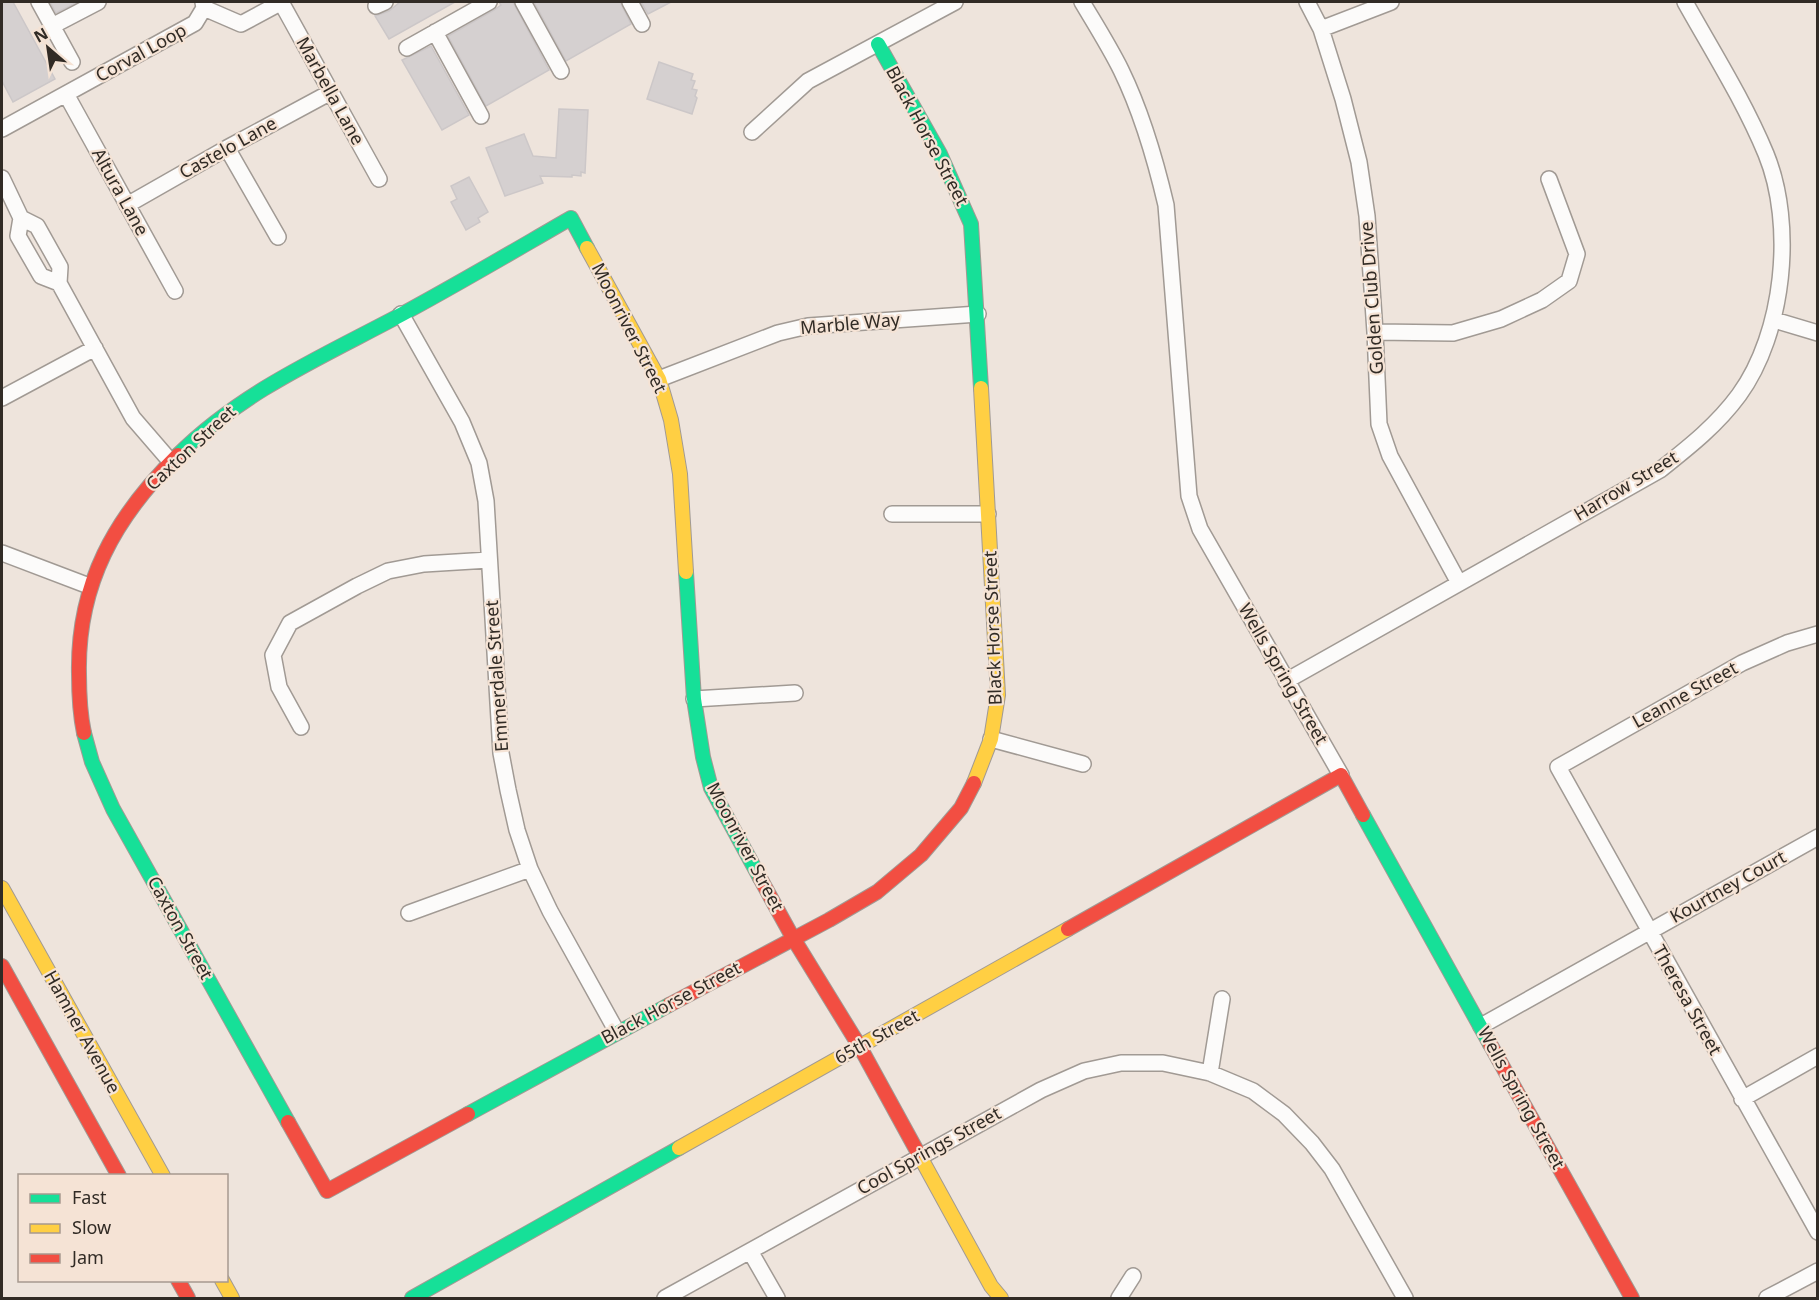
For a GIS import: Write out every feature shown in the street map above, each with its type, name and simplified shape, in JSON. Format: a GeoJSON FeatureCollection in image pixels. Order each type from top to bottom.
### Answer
{"type":"FeatureCollection","features":[{"type":"Feature","properties":{"kind":"street"},"geometry":{"type":"LineString","coordinates":[[39,2],[72,62]]}},
{"type":"Feature","properties":{"kind":"street"},"geometry":{"type":"LineString","coordinates":[[52,26],[98,2]]}},
{"type":"Feature","properties":{"kind":"street"},"geometry":{"type":"LineString","coordinates":[[204,5],[241,24],[282,2]]}},
{"type":"Feature","properties":{"kind":"street","name":"Marbella Lane"},"geometry":{"type":"LineString","coordinates":[[282,2],[379,179]]}},
{"type":"Feature","properties":{"kind":"street"},"geometry":{"type":"LineString","coordinates":[[522,2],[561,71]]}},
{"type":"Feature","properties":{"kind":"street"},"geometry":{"type":"LineString","coordinates":[[630,2],[642,24]]}},
{"type":"Feature","properties":{"kind":"street"},"geometry":{"type":"LineString","coordinates":[[752,132],[807,81],[955,2]]}},
{"type":"Feature","properties":{"kind":"street","name":"Wells Spring Street"},"geometry":{"type":"LineString","coordinates":[[1082,2],[1120,69],[1138,109],[1155,158],[1166,205],[1189,496],[1200,529],[1341,775],[1632,1299]]}},
{"type":"Feature","properties":{"kind":"street","name":"Golden Club Drive"},"geometry":{"type":"LineString","coordinates":[[1307,2],[1321,29],[1343,99],[1359,162],[1367,216],[1376,332],[1378,424],[1390,456],[1458,583]]}},
{"type":"Feature","properties":{"kind":"street"},"geometry":{"type":"LineString","coordinates":[[1321,29],[1391,2]]}},
{"type":"Feature","properties":{"kind":"street","name":"Harrow Street"},"geometry":{"type":"LineString","coordinates":[[1286,681],[1660,470],[1705,434],[1740,394],[1756,366],[1774,320],[1782,255],[1779,203],[1767,156],[1740,100],[1685,2]]}},
{"type":"Feature","properties":{"kind":"street"},"geometry":{"type":"LineString","coordinates":[[407,48],[483,3]]}},
{"type":"Feature","properties":{"kind":"street","name":"Corval Loop"},"geometry":{"type":"LineString","coordinates":[[2,129],[195,23],[204,5]]}},
{"type":"Feature","properties":{"kind":"street"},"geometry":{"type":"LineString","coordinates":[[435,32],[481,116]]}},
{"type":"Feature","properties":{"kind":"street","name":"Black Horse Street"},"geometry":{"type":"LineString","coordinates":[[327,1191],[877,892],[921,855],[961,808],[974,784],[991,739],[998,695],[978,314],[971,224],[957,186],[941,154],[878,44]]}},
{"type":"Feature","properties":{"kind":"street","name":"Castelo Lane"},"geometry":{"type":"LineString","coordinates":[[127,205],[331,92]]}},
{"type":"Feature","properties":{"kind":"street","name":"Altura Lane"},"geometry":{"type":"LineString","coordinates":[[66,94],[175,291]]}},
{"type":"Feature","properties":{"kind":"street"},"geometry":{"type":"LineString","coordinates":[[227,148],[278,237]]}},
{"type":"Feature","properties":{"kind":"street"},"geometry":{"type":"LineString","coordinates":[[2,178],[21,218],[18,236],[41,276],[59,284]]}},
{"type":"Feature","properties":{"kind":"street"},"geometry":{"type":"LineString","coordinates":[[1376,332],[1453,333],[1511,314],[1542,300],[1569,280],[1576,254],[1550,178]]}},
{"type":"Feature","properties":{"kind":"street"},"geometry":{"type":"LineString","coordinates":[[21,218],[37,226],[60,267],[59,284],[133,418],[171,462]]}},
{"type":"Feature","properties":{"kind":"street","name":"Caxton Street"},"geometry":{"type":"LineString","coordinates":[[327,1191],[113,810],[87,747],[78,694],[81,629],[89,586],[109,542],[133,507],[171,462],[232,408],[262,388],[401,314],[571,218]]}},
{"type":"Feature","properties":{"kind":"street","name":"Moonriver Street"},"geometry":{"type":"LineString","coordinates":[[571,218],[659,380],[671,420],[680,474],[694,699],[703,757],[711,788],[793,938],[860,1047],[991,1286],[1001,1299]]}},
{"type":"Feature","properties":{"kind":"street"},"geometry":{"type":"LineString","coordinates":[[28,254],[47,243]]}},
{"type":"Feature","properties":{"kind":"street","name":"Emmerdale Street"},"geometry":{"type":"LineString","coordinates":[[401,314],[462,422],[479,463],[486,501],[501,753],[518,830],[530,869],[550,911],[617,1032]]}},
{"type":"Feature","properties":{"kind":"street","name":"Marble Way"},"geometry":{"type":"LineString","coordinates":[[659,380],[778,333],[808,326],[978,314]]}},
{"type":"Feature","properties":{"kind":"street"},"geometry":{"type":"LineString","coordinates":[[1774,320],[1818,333]]}},
{"type":"Feature","properties":{"kind":"street"},"geometry":{"type":"LineString","coordinates":[[2,398],[94,348]]}},
{"type":"Feature","properties":{"kind":"street"},"geometry":{"type":"LineString","coordinates":[[892,514],[988,514]]}},
{"type":"Feature","properties":{"kind":"street"},"geometry":{"type":"LineString","coordinates":[[2,552],[89,586]]}},
{"type":"Feature","properties":{"kind":"street"},"geometry":{"type":"LineString","coordinates":[[301,727],[279,687],[273,655],[290,623],[388,571],[424,564],[489,560]]}},
{"type":"Feature","properties":{"kind":"street","name":"Leanne Street"},"geometry":{"type":"LineString","coordinates":[[1557,767],[1742,663],[1788,643],[1818,634]]}},
{"type":"Feature","properties":{"kind":"street"},"geometry":{"type":"LineString","coordinates":[[694,699],[795,693]]}},
{"type":"Feature","properties":{"kind":"street"},"geometry":{"type":"LineString","coordinates":[[991,739],[1083,764]]}},
{"type":"Feature","properties":{"kind":"street","name":"Theresa Street"},"geometry":{"type":"LineString","coordinates":[[1557,767],[1818,1232]]}},
{"type":"Feature","properties":{"kind":"street","name":"65th Street"},"geometry":{"type":"LineString","coordinates":[[412,1299],[1341,775]]}},
{"type":"Feature","properties":{"kind":"street","name":"Kourtney Court"},"geometry":{"type":"LineString","coordinates":[[1481,1026],[1818,837]]}},
{"type":"Feature","properties":{"kind":"street"},"geometry":{"type":"LineString","coordinates":[[409,913],[530,869]]}},
{"type":"Feature","properties":{"kind":"street","name":"Hamner Avenue"},"geometry":{"type":"LineString","coordinates":[[2,888],[162,1174]]}},
{"type":"Feature","properties":{"kind":"street","name":"Hamner Avenue"},"geometry":{"type":"LineString","coordinates":[[2,966],[118,1174]]}},
{"type":"Feature","properties":{"kind":"street"},"geometry":{"type":"LineString","coordinates":[[1210,1073],[1222,999]]}},
{"type":"Feature","properties":{"kind":"street"},"geometry":{"type":"LineString","coordinates":[[1742,1099],[1818,1056]]}},
{"type":"Feature","properties":{"kind":"street","name":"Cool Springs Street"},"geometry":{"type":"LineString","coordinates":[[665,1299],[1041,1090],[1084,1071],[1120,1063],[1162,1063],[1210,1073],[1253,1091],[1284,1114],[1312,1143],[1332,1169],[1405,1299]]}},
{"type":"Feature","properties":{"kind":"street"},"geometry":{"type":"LineString","coordinates":[[750,1251],[777,1299]]}},
{"type":"Feature","properties":{"kind":"street"},"geometry":{"type":"LineString","coordinates":[[1767,1299],[1818,1271]]}},
{"type":"Feature","properties":{"kind":"street"},"geometry":{"type":"LineString","coordinates":[[1119,1299],[1133,1276]]}},
{"type":"Feature","properties":{"kind":"street"},"geometry":{"type":"LineString","coordinates":[[179,1282],[188,1299]]}},
{"type":"Feature","properties":{"kind":"street"},"geometry":{"type":"LineString","coordinates":[[223,1282],[232,1299]]}},
{"type":"Feature","properties":{"kind":"building"},"geometry":{"type":"Polygon","coordinates":[[[2,2],[13,2],[55,79],[13,102],[2,81],[2,2]]]}},
{"type":"Feature","properties":{"kind":"building"},"geometry":{"type":"Polygon","coordinates":[[[50,2],[78,2],[56,13],[50,2]]]}},
{"type":"Feature","properties":{"kind":"building"},"geometry":{"type":"Polygon","coordinates":[[[400,2],[455,2],[389,39],[375,16],[389,11],[400,2]]]}},
{"type":"Feature","properties":{"kind":"building"},"geometry":{"type":"Polygon","coordinates":[[[499,2],[513,2],[549,70],[486,106],[448,36],[494,10],[501,5],[499,2]]]}},
{"type":"Feature","properties":{"kind":"building"},"geometry":{"type":"Polygon","coordinates":[[[534,2],[620,2],[631,24],[566,61],[534,2]]]}},
{"type":"Feature","properties":{"kind":"building"},"geometry":{"type":"Polygon","coordinates":[[[641,2],[671,2],[648,14],[641,2]]]}},
{"type":"Feature","properties":{"kind":"building"},"geometry":{"type":"Polygon","coordinates":[[[431,46],[469,115],[442,130],[402,60],[431,46]]]}},
{"type":"Feature","properties":{"kind":"building"},"geometry":{"type":"Polygon","coordinates":[[[659,62],[693,74],[691,80],[695,81],[692,89],[697,90],[695,96],[697,98],[692,114],[647,99],[659,62]]]}},
{"type":"Feature","properties":{"kind":"building"},"geometry":{"type":"Polygon","coordinates":[[[559,109],[588,110],[585,173],[581,172],[581,176],[572,175],[572,177],[540,176],[543,183],[505,196],[486,148],[524,134],[533,156],[556,158],[559,109]]]}},
{"type":"Feature","properties":{"kind":"building"},"geometry":{"type":"Polygon","coordinates":[[[469,177],[488,212],[478,218],[480,222],[466,230],[451,202],[457,199],[451,186],[469,177]]]}},
{"type":"Feature","properties":{"kind":"traffic: fast"},"geometry":{"type":"LineString","coordinates":[[878,44],[940,154],[971,224],[981,388]]}},
{"type":"Feature","properties":{"kind":"traffic: fast"},"geometry":{"type":"LineString","coordinates":[[178,455],[227,414],[280,379],[393,319],[571,218],[587,248]]}},
{"type":"Feature","properties":{"kind":"traffic: fast"},"geometry":{"type":"LineString","coordinates":[[686,572],[694,699],[703,757],[711,788],[760,878]]}},
{"type":"Feature","properties":{"kind":"traffic: fast"},"geometry":{"type":"LineString","coordinates":[[84,733],[92,762],[113,809],[288,1122]]}},
{"type":"Feature","properties":{"kind":"traffic: fast"},"geometry":{"type":"LineString","coordinates":[[1363,815],[1490,1044]]}},
{"type":"Feature","properties":{"kind":"traffic: fast"},"geometry":{"type":"LineString","coordinates":[[468,1114],[669,1005]]}},
{"type":"Feature","properties":{"kind":"traffic: fast"},"geometry":{"type":"LineString","coordinates":[[412,1298],[679,1148]]}},
{"type":"Feature","properties":{"kind":"traffic: slow"},"geometry":{"type":"LineString","coordinates":[[587,248],[659,379],[671,420],[680,474],[686,572]]}},
{"type":"Feature","properties":{"kind":"traffic: slow"},"geometry":{"type":"LineString","coordinates":[[974,783],[991,739],[998,695],[981,388]]}},
{"type":"Feature","properties":{"kind":"traffic: slow"},"geometry":{"type":"LineString","coordinates":[[2,888],[162,1174]]}},
{"type":"Feature","properties":{"kind":"traffic: slow"},"geometry":{"type":"LineString","coordinates":[[679,1148],[1068,929]]}},
{"type":"Feature","properties":{"kind":"traffic: slow"},"geometry":{"type":"LineString","coordinates":[[917,1151],[991,1286],[1001,1298]]}},
{"type":"Feature","properties":{"kind":"traffic: slow"},"geometry":{"type":"LineString","coordinates":[[223,1282],[232,1298]]}},
{"type":"Feature","properties":{"kind":"traffic: jam"},"geometry":{"type":"LineString","coordinates":[[84,733],[79,674],[80,641],[93,582],[118,528],[136,503],[178,455]]}},
{"type":"Feature","properties":{"kind":"traffic: jam"},"geometry":{"type":"LineString","coordinates":[[1068,929],[1341,775],[1363,815]]}},
{"type":"Feature","properties":{"kind":"traffic: jam"},"geometry":{"type":"LineString","coordinates":[[669,1005],[877,892],[921,855],[961,808],[974,783]]}},
{"type":"Feature","properties":{"kind":"traffic: jam"},"geometry":{"type":"LineString","coordinates":[[760,878],[793,938],[860,1047],[917,1151]]}},
{"type":"Feature","properties":{"kind":"traffic: jam"},"geometry":{"type":"LineString","coordinates":[[2,966],[118,1174]]}},
{"type":"Feature","properties":{"kind":"traffic: jam"},"geometry":{"type":"LineString","coordinates":[[1490,1044],[1632,1298]]}},
{"type":"Feature","properties":{"kind":"traffic: jam"},"geometry":{"type":"LineString","coordinates":[[288,1122],[327,1191],[468,1114]]}},
{"type":"Feature","properties":{"kind":"traffic: jam"},"geometry":{"type":"LineString","coordinates":[[179,1282],[188,1298]]}}]}
